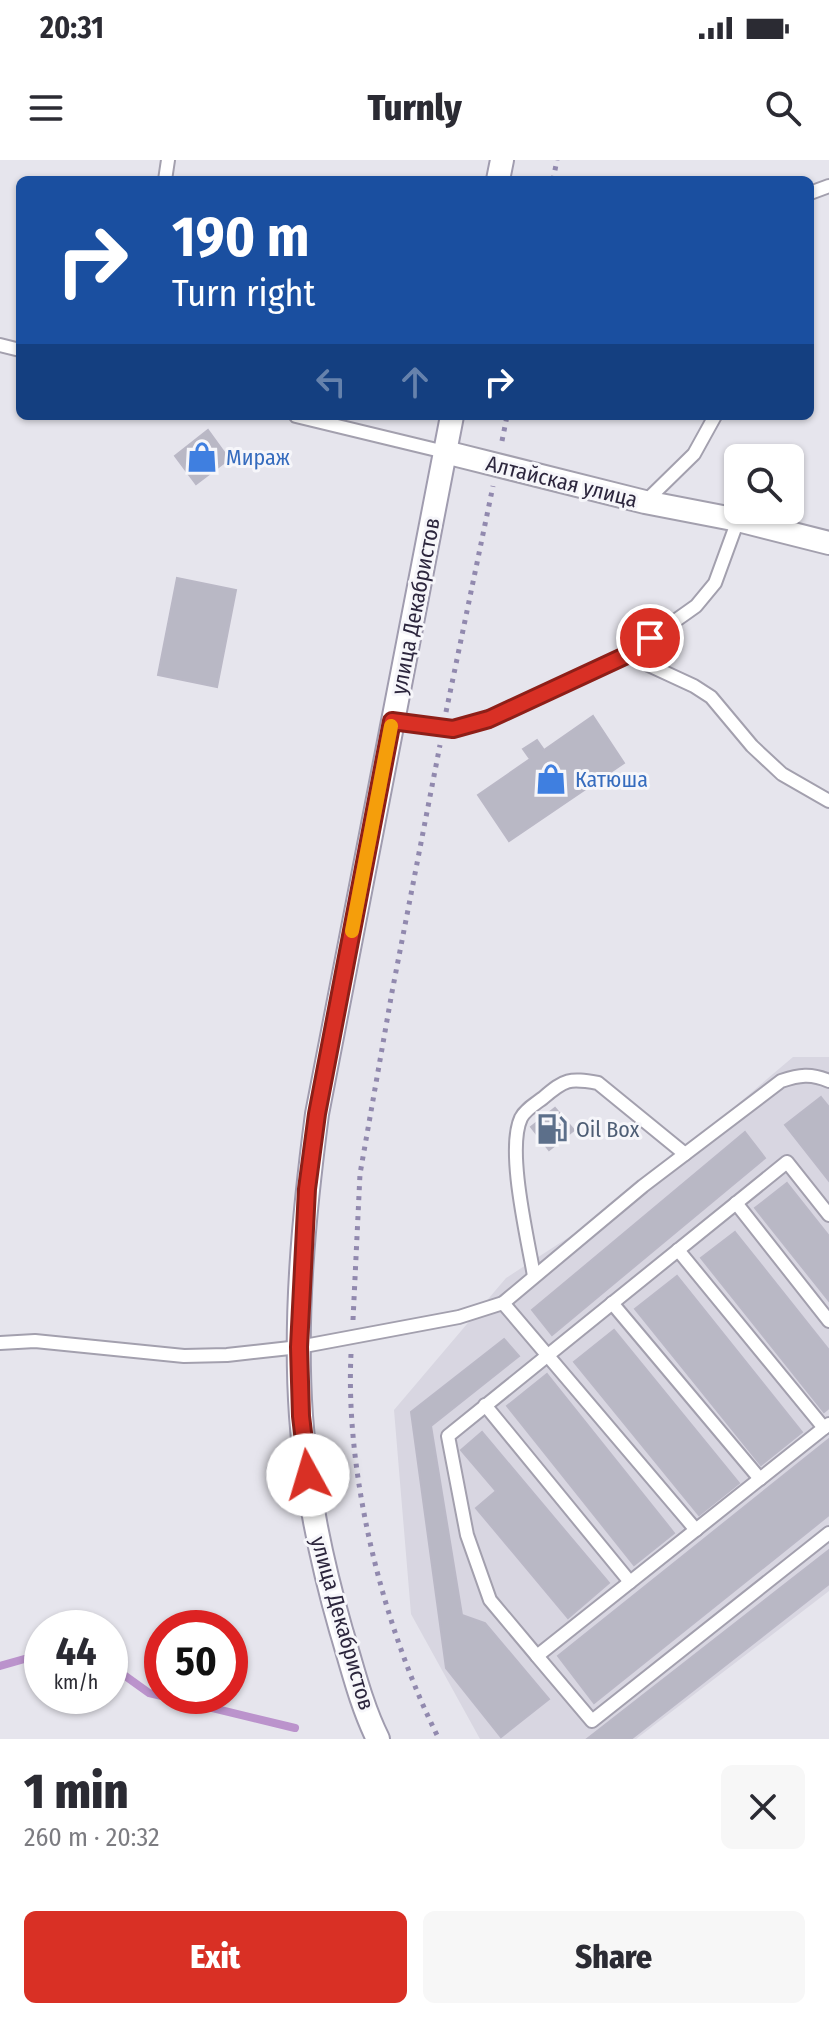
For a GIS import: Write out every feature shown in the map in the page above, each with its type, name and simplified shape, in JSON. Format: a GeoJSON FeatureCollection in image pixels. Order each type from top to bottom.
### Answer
{"type":"FeatureCollection","features":[{"type":"Feature","properties":{"kind":"main road","name":"улица Декабристов"},"geometry":{"type":"LineString","coordinates":[[378,1739],[353,1669],[318,1538],[301,1416],[299,1347],[307,1189],[317,1114],[451,420]]}},
{"type":"Feature","properties":{"kind":"main road","name":"Алтайская улица"},"geometry":{"type":"LineString","coordinates":[[445,452],[645,502],[724,517]]}},
{"type":"Feature","properties":{"kind":"main road","name":"Алтайская улица"},"geometry":{"type":"LineString","coordinates":[[754,524],[829,543]]}},
{"type":"Feature","properties":{"kind":"lane","name":"Алтайская улица"},"geometry":{"type":"LineString","coordinates":[[313,420],[445,452]]}},
{"type":"Feature","properties":{"kind":"lane"},"geometry":{"type":"LineString","coordinates":[[645,502],[694,454],[713,420]]}},
{"type":"Feature","properties":{"kind":"lane"},"geometry":{"type":"LineString","coordinates":[[392,721],[453,729],[489,719],[627,655],[696,606],[715,583],[737,524]]}},
{"type":"Feature","properties":{"kind":"lane"},"geometry":{"type":"LineString","coordinates":[[627,655],[711,697],[752,746],[782,774],[829,801]]}},
{"type":"Feature","properties":{"kind":"lane"},"geometry":{"type":"LineString","coordinates":[[0,1343],[35,1341],[184,1356],[227,1355],[299,1347],[459,1317],[503,1303],[685,1154],[781,1081],[799,1075],[816,1075],[829,1081]]}},
{"type":"Feature","properties":{"kind":"lane"},"geometry":{"type":"LineString","coordinates":[[534,1276],[515,1154],[516,1131],[522,1114],[563,1081],[598,1083],[685,1154]]}},
{"type":"Feature","properties":{"kind":"lane"},"geometry":{"type":"LineString","coordinates":[[829,1215],[787,1162],[448,1436],[467,1535],[490,1600],[592,1721],[829,1533]]}},
{"type":"Feature","properties":{"kind":"lane"},"geometry":{"type":"LineString","coordinates":[[736,1203],[829,1321]]}},
{"type":"Feature","properties":{"kind":"lane"},"geometry":{"type":"LineString","coordinates":[[537,1656],[826,1426],[678,1250]]}},
{"type":"Feature","properties":{"kind":"lane"},"geometry":{"type":"LineString","coordinates":[[503,1303],[696,1530]]}},
{"type":"Feature","properties":{"kind":"lane"},"geometry":{"type":"LineString","coordinates":[[612,1303],[760,1479]]}},
{"type":"Feature","properties":{"kind":"lane"},"geometry":{"type":"LineString","coordinates":[[485,1405],[630,1582]]}},
{"type":"Feature","properties":{"kind":"path"},"geometry":{"type":"LineString","coordinates":[[439,1739],[398,1647],[370,1537],[355,1453],[352,1336],[360,1174],[443,728],[506,420]]}},
{"type":"Feature","properties":{"kind":"shaded area"},"geometry":{"type":"Polygon","coordinates":[[[793,1057],[829,1057],[829,1591],[636,1739],[480,1739],[411,1614],[394,1410],[506,1278],[620,1204],[793,1057]]]}},
{"type":"Feature","properties":{"kind":"building","name":"Мираж"},"geometry":{"type":"Polygon","coordinates":[[[208,430],[229,459],[196,484],[175,456],[208,430]]]}},
{"type":"Feature","properties":{"kind":"building"},"geometry":{"type":"Polygon","coordinates":[[[177,578],[236,590],[217,687],[158,675],[177,578]]]}},
{"type":"Feature","properties":{"kind":"building","name":"Катюша"},"geometry":{"type":"Polygon","coordinates":[[[593,716],[624,763],[509,841],[478,795],[530,759],[523,749],[537,740],[544,750],[593,716]]]}},
{"type":"Feature","properties":{"kind":"building"},"geometry":{"type":"Polygon","coordinates":[[[821,1097],[829,1107],[829,1181],[785,1125],[821,1097]]]}},
{"type":"Feature","properties":{"kind":"building","name":"Oil Box"},"geometry":{"type":"Polygon","coordinates":[[[555,1108],[574,1130],[549,1150],[531,1127],[555,1108]]]}},
{"type":"Feature","properties":{"kind":"building"},"geometry":{"type":"Polygon","coordinates":[[[745,1132],[765,1158],[552,1335],[532,1310],[745,1132]]]}},
{"type":"Feature","properties":{"kind":"building"},"geometry":{"type":"Polygon","coordinates":[[[787,1183],[829,1236],[829,1301],[755,1208],[787,1183]]]}},
{"type":"Feature","properties":{"kind":"building"},"geometry":{"type":"Polygon","coordinates":[[[735,1232],[829,1350],[829,1408],[824,1412],[701,1258],[735,1232]]]}},
{"type":"Feature","properties":{"kind":"building"},"geometry":{"type":"Polygon","coordinates":[[[677,1276],[802,1432],[761,1465],[635,1309],[677,1276]]]}},
{"type":"Feature","properties":{"kind":"building"},"geometry":{"type":"Polygon","coordinates":[[[614,1330],[739,1483],[699,1515],[574,1362],[614,1330]]]}},
{"type":"Feature","properties":{"kind":"building"},"geometry":{"type":"Polygon","coordinates":[[[504,1339],[519,1356],[431,1426],[462,1615],[485,1623],[549,1699],[501,1737],[446,1668],[411,1412],[504,1339]]]}},
{"type":"Feature","properties":{"kind":"building"},"geometry":{"type":"Polygon","coordinates":[[[547,1374],[674,1533],[634,1565],[507,1406],[547,1374]]]}},
{"type":"Feature","properties":{"kind":"building"},"geometry":{"type":"Polygon","coordinates":[[[482,1432],[609,1583],[568,1618],[476,1508],[496,1491],[461,1450],[482,1432]]]}},
{"type":"Feature","properties":{"kind":"building"},"geometry":{"type":"Polygon","coordinates":[[[829,1439],[829,1515],[594,1703],[558,1656],[829,1439]]]}},
{"type":"Feature","properties":{"kind":"building"},"geometry":{"type":"Polygon","coordinates":[[[829,1550],[829,1584],[631,1739],[587,1739],[829,1550]]]}},
{"type":"Feature","properties":{"kind":"waterway"},"geometry":{"type":"LineString","coordinates":[[0,1666],[24,1659]]}},
{"type":"Feature","properties":{"kind":"waterway"},"geometry":{"type":"LineString","coordinates":[[128,1678],[144,1689]]}},
{"type":"Feature","properties":{"kind":"waterway"},"geometry":{"type":"LineString","coordinates":[[237,1714],[295,1728]]}},
{"type":"Feature","properties":{"kind":"slow traffic"},"geometry":{"type":"LineString","coordinates":[[352,931],[391,726]]}},
{"type":"Feature","properties":{"kind":"place","name":"Мираж"},"geometry":{"type":"Point","coordinates":[202,457]}},
{"type":"Feature","properties":{"kind":"place","name":"Катюша"},"geometry":{"type":"Point","coordinates":[551,779]}},
{"type":"Feature","properties":{"kind":"place","name":"Oil Box"},"geometry":{"type":"Point","coordinates":[552,1129]}},
{"type":"Feature","properties":{"kind":"route"},"geometry":{"type":"LineString","coordinates":[[308,1475],[301,1416],[299,1347],[307,1189],[317,1114],[392,721],[453,729],[489,719],[627,655],[650,638]]}}]}
